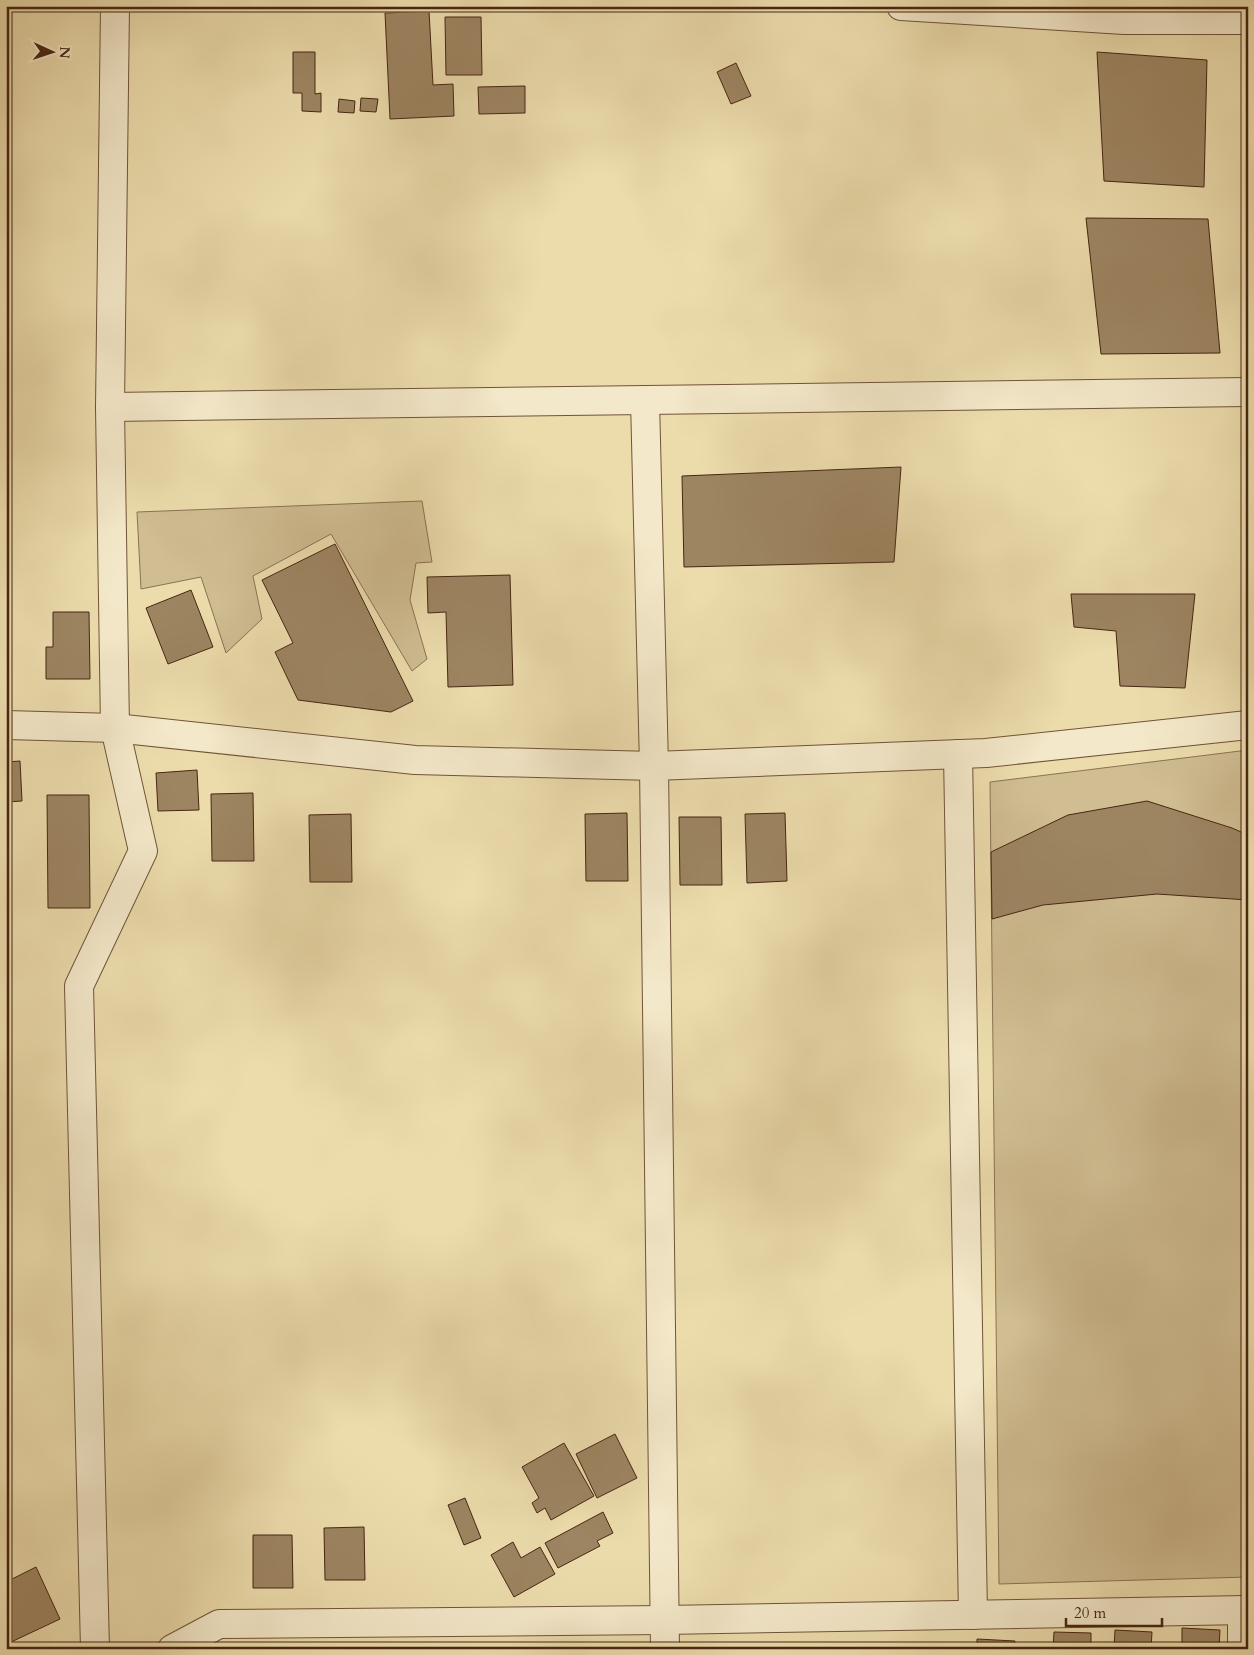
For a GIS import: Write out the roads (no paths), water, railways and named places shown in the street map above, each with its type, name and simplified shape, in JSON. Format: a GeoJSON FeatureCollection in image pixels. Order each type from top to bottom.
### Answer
{"type":"FeatureCollection","features":[{"type":"Feature","properties":{"kind":"street"},"geometry":{"type":"LineString","coordinates":[[95,1649],[79,986],[143,851],[115,728],[110,408],[115,6]]}},
{"type":"Feature","properties":{"kind":"street"},"geometry":{"type":"LineString","coordinates":[[901,6],[1124,20],[1248,20]]}},
{"type":"Feature","properties":{"kind":"street"},"geometry":{"type":"LineString","coordinates":[[110,408],[1248,392]]}},
{"type":"Feature","properties":{"kind":"street"},"geometry":{"type":"LineString","coordinates":[[645,400],[654,766],[665,1649]]}},
{"type":"Feature","properties":{"kind":"street"},"geometry":{"type":"LineString","coordinates":[[6,724],[115,728],[415,760],[654,766],[958,754],[1248,725]]}},
{"type":"Feature","properties":{"kind":"street"},"geometry":{"type":"LineString","coordinates":[[958,754],[973,1615]]}},
{"type":"Feature","properties":{"kind":"street"},"geometry":{"type":"LineString","coordinates":[[172,1649],[218,1624],[664,1620],[1245,1610],[1242,1649]]}}]}
